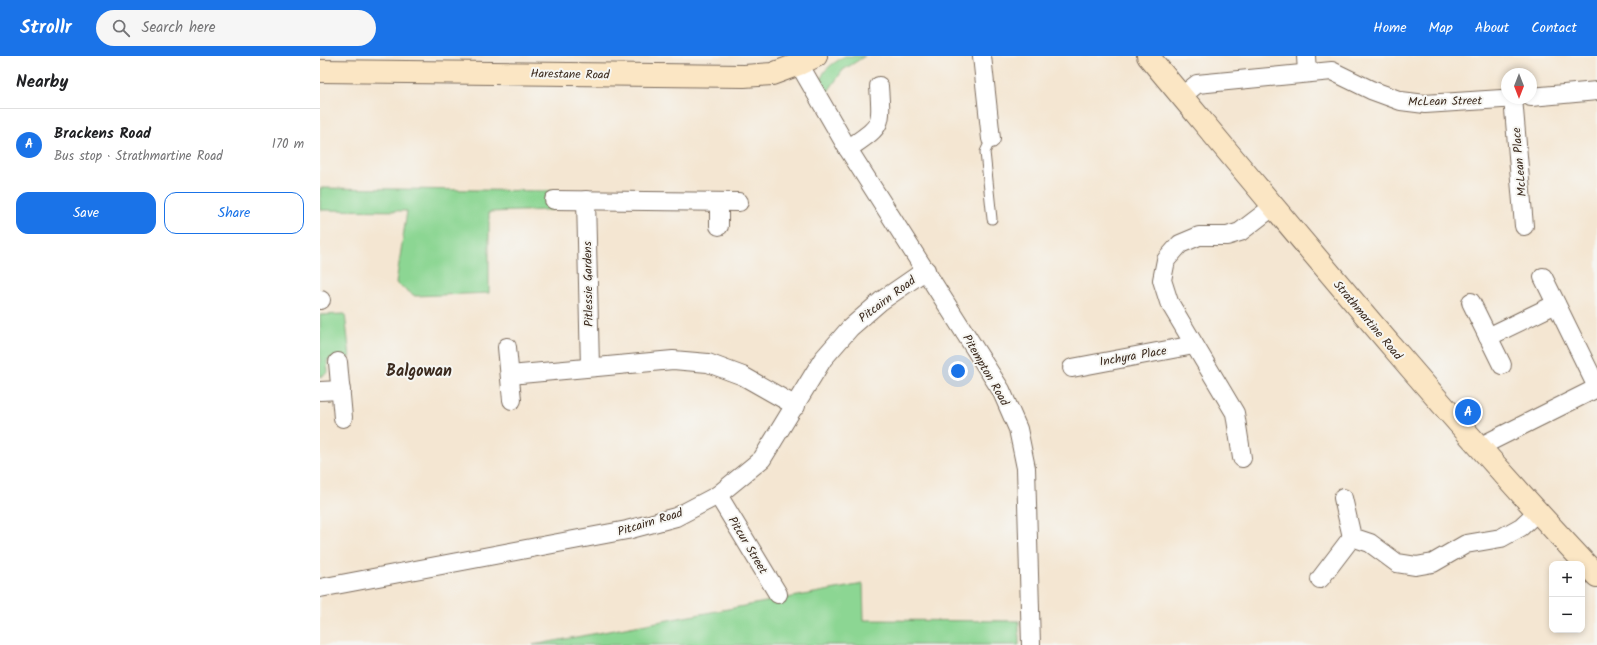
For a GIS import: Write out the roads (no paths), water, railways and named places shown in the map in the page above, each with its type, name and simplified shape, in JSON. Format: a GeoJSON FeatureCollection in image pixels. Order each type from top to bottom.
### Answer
{"type":"FeatureCollection","features":[{"type":"Feature","properties":{"kind":"street"},"geometry":{"type":"LineString","coordinates":[[982,56],[991,139]]}},
{"type":"Feature","properties":{"kind":"street","name":"Strathmartine Road"},"geometry":{"type":"LineString","coordinates":[[1148,56],[1383,338],[1537,512],[1597,576]]}},
{"type":"Feature","properties":{"kind":"street","name":"Harestane Road"},"geometry":{"type":"LineString","coordinates":[[320,71],[744,76],[772,74],[807,60]]}},
{"type":"Feature","properties":{"kind":"street","name":"Pitempton Road"},"geometry":{"type":"LineString","coordinates":[[807,60],[848,149],[1001,390],[1018,429],[1026,468],[1031,645]]}},
{"type":"Feature","properties":{"kind":"street","name":"McLean Street"},"geometry":{"type":"LineString","coordinates":[[1182,96],[1197,84],[1306,64],[1332,71],[1371,90],[1401,101],[1425,104],[1501,99]]}},
{"type":"Feature","properties":{"kind":"street"},"geometry":{"type":"LineString","coordinates":[[848,149],[875,129],[881,119],[879,86]]}},
{"type":"Feature","properties":{"kind":"street"},"geometry":{"type":"LineString","coordinates":[[1537,96],[1597,91]]}},
{"type":"Feature","properties":{"kind":"street","name":"McLean Place"},"geometry":{"type":"LineString","coordinates":[[1514,104],[1524,226]]}},
{"type":"Feature","properties":{"kind":"street"},"geometry":{"type":"LineString","coordinates":[[554,200],[739,202]]}},
{"type":"Feature","properties":{"kind":"street","name":"Pitlessie Gardens"},"geometry":{"type":"LineString","coordinates":[[586,200],[590,367]]}},
{"type":"Feature","properties":{"kind":"street"},"geometry":{"type":"LineString","coordinates":[[719,202],[719,226]]}},
{"type":"Feature","properties":{"kind":"street"},"geometry":{"type":"LineString","coordinates":[[1242,458],[1235,413],[1169,302],[1162,280],[1166,260],[1180,244],[1199,236],[1227,236],[1240,232],[1274,206]]}},
{"type":"Feature","properties":{"kind":"street","name":"Pitcairn Road"},"geometry":{"type":"LineString","coordinates":[[320,588],[627,530],[676,517],[718,495],[762,459],[796,406],[823,359],[850,328],[881,302],[926,270]]}},
{"type":"Feature","properties":{"kind":"street"},"geometry":{"type":"LineString","coordinates":[[1480,447],[1597,387],[1543,277]]}},
{"type":"Feature","properties":{"kind":"street"},"geometry":{"type":"LineString","coordinates":[[1471,302],[1502,365]]}},
{"type":"Feature","properties":{"kind":"street"},"geometry":{"type":"LineString","coordinates":[[1488,337],[1556,304]]}},
{"type":"Feature","properties":{"kind":"street","name":"Inchyra Place"},"geometry":{"type":"LineString","coordinates":[[1072,368],[1194,345]]}},
{"type":"Feature","properties":{"kind":"street"},"geometry":{"type":"LineString","coordinates":[[507,347],[512,400]]}},
{"type":"Feature","properties":{"kind":"street"},"geometry":{"type":"LineString","coordinates":[[510,375],[673,360],[708,363],[743,376],[796,406]]}},
{"type":"Feature","properties":{"kind":"street"},"geometry":{"type":"LineString","coordinates":[[338,362],[343,418]]}},
{"type":"Feature","properties":{"kind":"street"},"geometry":{"type":"LineString","coordinates":[[320,392],[341,390]]}},
{"type":"Feature","properties":{"kind":"street","name":"Pitcur Street"},"geometry":{"type":"LineString","coordinates":[[718,495],[778,594]]}},
{"type":"Feature","properties":{"kind":"street"},"geometry":{"type":"LineString","coordinates":[[1343,498],[1352,537]]}},
{"type":"Feature","properties":{"kind":"street"},"geometry":{"type":"LineString","coordinates":[[1352,537],[1370,543],[1397,563],[1416,566],[1433,563],[1466,544],[1501,538],[1521,527],[1537,512]]}},
{"type":"Feature","properties":{"kind":"street"},"geometry":{"type":"LineString","coordinates":[[1320,579],[1352,537]]}},
{"type":"Feature","properties":{"kind":"lane"},"geometry":{"type":"LineString","coordinates":[[991,139],[985,152],[992,219]]}},
{"type":"Feature","properties":{"kind":"place","name":"Brackens Road"},"geometry":{"type":"Point","coordinates":[1468,412]}},
{"type":"Feature","properties":{"kind":"district","name":"Balgowan"},"geometry":{"type":"Point","coordinates":[419,370]}}]}
